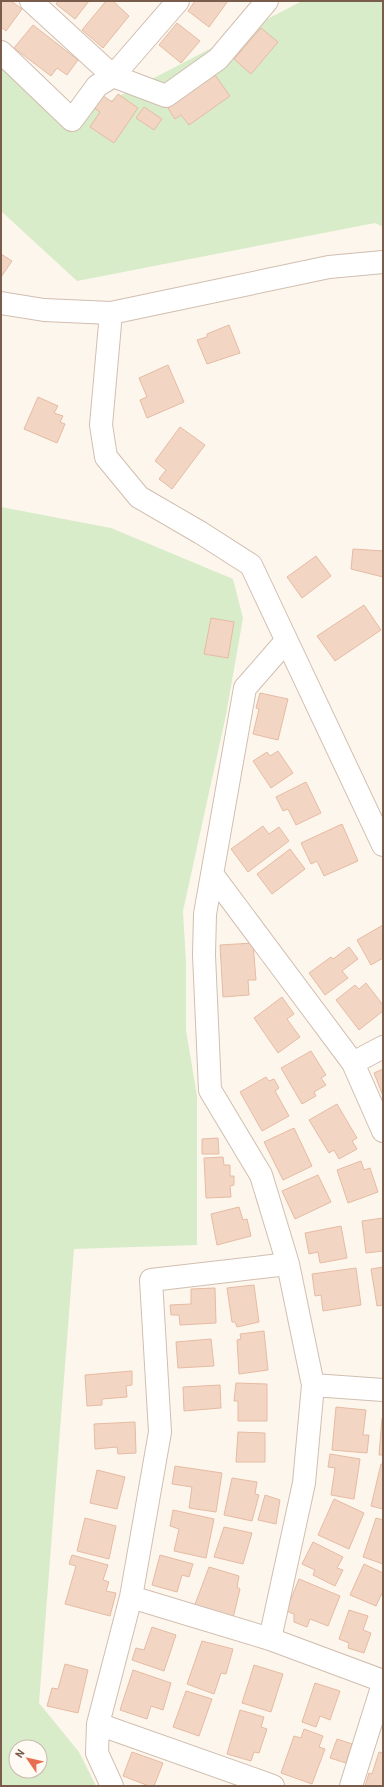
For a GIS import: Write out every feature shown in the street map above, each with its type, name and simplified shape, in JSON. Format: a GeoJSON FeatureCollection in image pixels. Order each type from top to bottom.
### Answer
{"type":"FeatureCollection","features":[{"type":"Feature","properties":{"kind":"street"},"geometry":{"type":"LineString","coordinates":[[31,1],[113,76],[166,96],[218,59],[267,1]]}},
{"type":"Feature","properties":{"kind":"street"},"geometry":{"type":"LineString","coordinates":[[1,52],[72,120],[97,86],[113,76],[178,1]]}},
{"type":"Feature","properties":{"kind":"street"},"geometry":{"type":"LineString","coordinates":[[1,303],[44,310],[111,313],[329,267],[383,262]]}},
{"type":"Feature","properties":{"kind":"street"},"geometry":{"type":"LineString","coordinates":[[111,313],[101,425],[106,458],[139,497],[201,533],[251,565],[383,845]]}},
{"type":"Feature","properties":{"kind":"street"},"geometry":{"type":"LineString","coordinates":[[270,1639],[304,1483],[313,1385],[288,1264],[261,1175],[210,1090],[204,955],[206,914],[212,874],[245,688],[286,641]]}},
{"type":"Feature","properties":{"kind":"street"},"geometry":{"type":"LineString","coordinates":[[212,874],[353,1063],[383,1131]]}},
{"type":"Feature","properties":{"kind":"street"},"geometry":{"type":"LineString","coordinates":[[353,1063],[383,1047]]}},
{"type":"Feature","properties":{"kind":"street"},"geometry":{"type":"LineString","coordinates":[[112,1786],[97,1753],[98,1724],[131,1596],[160,1432],[151,1280],[288,1264]]}},
{"type":"Feature","properties":{"kind":"street"},"geometry":{"type":"LineString","coordinates":[[313,1385],[383,1390]]}},
{"type":"Feature","properties":{"kind":"street"},"geometry":{"type":"LineString","coordinates":[[131,1596],[270,1639],[383,1681]]}},
{"type":"Feature","properties":{"kind":"street"},"geometry":{"type":"LineString","coordinates":[[350,1786],[383,1684]]}},
{"type":"Feature","properties":{"kind":"street"},"geometry":{"type":"LineString","coordinates":[[98,1724],[273,1786]]}},
{"type":"Feature","properties":{"kind":"green space"},"geometry":{"type":"Polygon","coordinates":[[[302,1],[383,1],[383,227],[375,223],[77,281],[1,211],[1,61],[73,120],[302,1]]]}},
{"type":"Feature","properties":{"kind":"green space"},"geometry":{"type":"Polygon","coordinates":[[[1,507],[111,528],[233,579],[243,618],[226,715],[183,911],[186,963],[186,1030],[197,1096],[197,1245],[74,1249],[39,1703],[79,1752],[96,1786],[1,1786],[1,507]]]}},
{"type":"Feature","properties":{"kind":"building"},"geometry":{"type":"Polygon","coordinates":[[[1,1],[11,1],[22,9],[6,31],[1,27],[1,1]]]}},
{"type":"Feature","properties":{"kind":"building"},"geometry":{"type":"Polygon","coordinates":[[[58,1],[89,1],[75,19],[56,4],[58,1]]]}},
{"type":"Feature","properties":{"kind":"building"},"geometry":{"type":"Polygon","coordinates":[[[106,1],[113,1],[129,16],[103,48],[82,30],[106,1]]]}},
{"type":"Feature","properties":{"kind":"building"},"geometry":{"type":"Polygon","coordinates":[[[195,1],[228,1],[209,27],[188,11],[195,1]]]}},
{"type":"Feature","properties":{"kind":"building"},"geometry":{"type":"Polygon","coordinates":[[[177,23],[200,41],[181,63],[159,45],[177,23]]]}},
{"type":"Feature","properties":{"kind":"building"},"geometry":{"type":"Polygon","coordinates":[[[33,25],[78,60],[67,75],[57,68],[51,76],[14,48],[33,25]]]}},
{"type":"Feature","properties":{"kind":"building"},"geometry":{"type":"Polygon","coordinates":[[[261,28],[278,42],[251,74],[234,59],[261,28]]]}},
{"type":"Feature","properties":{"kind":"building"},"geometry":{"type":"Polygon","coordinates":[[[215,75],[230,96],[189,125],[181,115],[175,119],[168,108],[215,75]]]}},
{"type":"Feature","properties":{"kind":"building"},"geometry":{"type":"Polygon","coordinates":[[[118,94],[138,108],[114,143],[90,127],[100,112],[93,107],[102,95],[112,102],[118,94]]]}},
{"type":"Feature","properties":{"kind":"building"},"geometry":{"type":"Polygon","coordinates":[[[144,107],[162,119],[154,130],[136,118],[144,107]]]}},
{"type":"Feature","properties":{"kind":"building"},"geometry":{"type":"Polygon","coordinates":[[[1,254],[12,261],[1,277],[1,254]]]}},
{"type":"Feature","properties":{"kind":"building"},"geometry":{"type":"Polygon","coordinates":[[[229,325],[240,353],[207,364],[197,340],[207,337],[207,334],[229,325]]]}},
{"type":"Feature","properties":{"kind":"building"},"geometry":{"type":"Polygon","coordinates":[[[168,365],[184,402],[147,418],[140,400],[147,397],[139,378],[168,365]]]}},
{"type":"Feature","properties":{"kind":"building"},"geometry":{"type":"Polygon","coordinates":[[[38,397],[58,406],[54,413],[63,416],[60,422],[65,424],[57,443],[24,429],[38,397]]]}},
{"type":"Feature","properties":{"kind":"building"},"geometry":{"type":"Polygon","coordinates":[[[180,427],[205,445],[172,489],[159,479],[166,470],[155,461],[180,427]]]}},
{"type":"Feature","properties":{"kind":"building"},"geometry":{"type":"Polygon","coordinates":[[[353,549],[383,551],[383,577],[351,569],[353,549]]]}},
{"type":"Feature","properties":{"kind":"building"},"geometry":{"type":"Polygon","coordinates":[[[316,556],[331,576],[302,598],[287,577],[316,556]]]}},
{"type":"Feature","properties":{"kind":"building"},"geometry":{"type":"Polygon","coordinates":[[[364,605],[381,630],[335,661],[317,636],[364,605]]]}},
{"type":"Feature","properties":{"kind":"building"},"geometry":{"type":"Polygon","coordinates":[[[211,618],[234,622],[228,658],[204,654],[211,618]]]}},
{"type":"Feature","properties":{"kind":"building"},"geometry":{"type":"Polygon","coordinates":[[[260,693],[288,699],[278,740],[253,734],[259,709],[256,708],[260,693]]]}},
{"type":"Feature","properties":{"kind":"building"},"geometry":{"type":"Polygon","coordinates":[[[278,751],[293,773],[271,788],[253,761],[267,752],[270,756],[278,751]]]}},
{"type":"Feature","properties":{"kind":"building"},"geometry":{"type":"Polygon","coordinates":[[[306,782],[321,813],[296,825],[288,809],[283,811],[276,797],[306,782]]]}},
{"type":"Feature","properties":{"kind":"building"},"geometry":{"type":"Polygon","coordinates":[[[342,824],[358,861],[324,876],[317,861],[311,864],[301,843],[342,824]]]}},
{"type":"Feature","properties":{"kind":"building"},"geometry":{"type":"Polygon","coordinates":[[[263,826],[269,834],[279,827],[289,841],[248,872],[231,849],[263,826]]]}},
{"type":"Feature","properties":{"kind":"building"},"geometry":{"type":"Polygon","coordinates":[[[290,849],[305,869],[272,894],[257,874],[290,849]]]}},
{"type":"Feature","properties":{"kind":"building"},"geometry":{"type":"Polygon","coordinates":[[[383,925],[383,958],[371,965],[357,940],[383,925]]]}},
{"type":"Feature","properties":{"kind":"building"},"geometry":{"type":"Polygon","coordinates":[[[253,943],[256,980],[248,980],[249,995],[223,997],[220,945],[253,943]]]}},
{"type":"Feature","properties":{"kind":"building"},"geometry":{"type":"Polygon","coordinates":[[[349,947],[358,959],[342,971],[348,978],[325,995],[309,973],[331,957],[333,959],[349,947]]]}},
{"type":"Feature","properties":{"kind":"building"},"geometry":{"type":"Polygon","coordinates":[[[366,983],[383,1005],[383,1011],[359,1030],[336,1000],[355,985],[359,989],[366,983]]]}},
{"type":"Feature","properties":{"kind":"building"},"geometry":{"type":"Polygon","coordinates":[[[282,997],[294,1014],[287,1019],[300,1037],[278,1053],[254,1018],[282,997]]]}},
{"type":"Feature","properties":{"kind":"building"},"geometry":{"type":"Polygon","coordinates":[[[311,1051],[326,1075],[321,1078],[326,1085],[314,1092],[316,1096],[302,1104],[281,1068],[311,1051]]]}},
{"type":"Feature","properties":{"kind":"building"},"geometry":{"type":"Polygon","coordinates":[[[383,1069],[383,1096],[374,1073],[383,1069]]]}},
{"type":"Feature","properties":{"kind":"building"},"geometry":{"type":"Polygon","coordinates":[[[266,1077],[269,1081],[274,1079],[279,1088],[275,1091],[289,1116],[262,1131],[240,1092],[266,1077]]]}},
{"type":"Feature","properties":{"kind":"building"},"geometry":{"type":"Polygon","coordinates":[[[337,1104],[357,1138],[352,1141],[357,1149],[339,1159],[334,1150],[329,1153],[309,1120],[337,1104]]]}},
{"type":"Feature","properties":{"kind":"building"},"geometry":{"type":"Polygon","coordinates":[[[294,1128],[312,1166],[283,1180],[264,1142],[294,1128]]]}},
{"type":"Feature","properties":{"kind":"building"},"geometry":{"type":"Polygon","coordinates":[[[218,1138],[219,1154],[202,1154],[202,1139],[218,1138]]]}},
{"type":"Feature","properties":{"kind":"building"},"geometry":{"type":"Polygon","coordinates":[[[223,1157],[224,1165],[230,1165],[230,1176],[234,1176],[234,1185],[230,1186],[231,1197],[206,1198],[204,1158],[223,1157]]]}},
{"type":"Feature","properties":{"kind":"building"},"geometry":{"type":"Polygon","coordinates":[[[361,1161],[364,1170],[370,1168],[378,1192],[348,1203],[337,1170],[361,1161]]]}},
{"type":"Feature","properties":{"kind":"building"},"geometry":{"type":"Polygon","coordinates":[[[318,1175],[331,1202],[295,1219],[282,1191],[318,1175]]]}},
{"type":"Feature","properties":{"kind":"building"},"geometry":{"type":"Polygon","coordinates":[[[239,1207],[243,1220],[247,1219],[251,1236],[217,1245],[211,1214],[239,1207]]]}},
{"type":"Feature","properties":{"kind":"building"},"geometry":{"type":"Polygon","coordinates":[[[383,1218],[383,1251],[366,1253],[362,1221],[383,1218]]]}},
{"type":"Feature","properties":{"kind":"building"},"geometry":{"type":"Polygon","coordinates":[[[341,1226],[347,1258],[320,1263],[318,1252],[309,1254],[305,1233],[341,1226]]]}},
{"type":"Feature","properties":{"kind":"building"},"geometry":{"type":"Polygon","coordinates":[[[383,1267],[383,1305],[377,1306],[371,1269],[383,1267]]]}},
{"type":"Feature","properties":{"kind":"building"},"geometry":{"type":"Polygon","coordinates":[[[356,1268],[361,1305],[323,1311],[321,1295],[315,1296],[312,1274],[356,1268]]]}},
{"type":"Feature","properties":{"kind":"building"},"geometry":{"type":"Polygon","coordinates":[[[254,1285],[259,1322],[237,1327],[235,1322],[232,1322],[227,1288],[254,1285]]]}},
{"type":"Feature","properties":{"kind":"building"},"geometry":{"type":"Polygon","coordinates":[[[215,1288],[216,1323],[180,1325],[179,1315],[171,1315],[170,1305],[191,1304],[191,1289],[215,1288]]]}},
{"type":"Feature","properties":{"kind":"building"},"geometry":{"type":"Polygon","coordinates":[[[264,1331],[268,1370],[239,1374],[237,1340],[241,1339],[240,1334],[264,1331]]]}},
{"type":"Feature","properties":{"kind":"building"},"geometry":{"type":"Polygon","coordinates":[[[211,1339],[214,1366],[178,1368],[176,1342],[211,1339]]]}},
{"type":"Feature","properties":{"kind":"building"},"geometry":{"type":"Polygon","coordinates":[[[132,1371],[132,1385],[126,1386],[127,1397],[102,1399],[102,1405],[87,1406],[85,1375],[132,1371]]]}},
{"type":"Feature","properties":{"kind":"building"},"geometry":{"type":"Polygon","coordinates":[[[236,1383],[267,1384],[267,1421],[238,1421],[238,1401],[234,1401],[236,1383]]]}},
{"type":"Feature","properties":{"kind":"building"},"geometry":{"type":"Polygon","coordinates":[[[220,1385],[221,1408],[184,1411],[183,1387],[220,1385]]]}},
{"type":"Feature","properties":{"kind":"building"},"geometry":{"type":"Polygon","coordinates":[[[336,1407],[366,1410],[363,1435],[369,1435],[367,1453],[332,1450],[336,1407]]]}},
{"type":"Feature","properties":{"kind":"building"},"geometry":{"type":"Polygon","coordinates":[[[382,1418],[383,1455],[379,1455],[382,1418]]]}},
{"type":"Feature","properties":{"kind":"building"},"geometry":{"type":"Polygon","coordinates":[[[135,1422],[136,1453],[118,1454],[117,1447],[95,1449],[94,1424],[135,1422]]]}},
{"type":"Feature","properties":{"kind":"building"},"geometry":{"type":"Polygon","coordinates":[[[238,1432],[265,1433],[265,1462],[236,1462],[238,1432]]]}},
{"type":"Feature","properties":{"kind":"building"},"geometry":{"type":"Polygon","coordinates":[[[330,1454],[360,1459],[354,1499],[331,1495],[335,1468],[328,1467],[330,1454]]]}},
{"type":"Feature","properties":{"kind":"building"},"geometry":{"type":"Polygon","coordinates":[[[381,1464],[383,1464],[383,1509],[371,1506],[381,1464]]]}},
{"type":"Feature","properties":{"kind":"building"},"geometry":{"type":"Polygon","coordinates":[[[175,1466],[222,1473],[216,1512],[189,1508],[192,1487],[172,1484],[175,1466]]]}},
{"type":"Feature","properties":{"kind":"building"},"geometry":{"type":"Polygon","coordinates":[[[97,1470],[125,1477],[117,1509],[90,1503],[97,1470]]]}},
{"type":"Feature","properties":{"kind":"building"},"geometry":{"type":"Polygon","coordinates":[[[232,1478],[257,1482],[255,1494],[259,1495],[252,1521],[224,1515],[232,1478]]]}},
{"type":"Feature","properties":{"kind":"building"},"geometry":{"type":"Polygon","coordinates":[[[265,1495],[280,1500],[276,1524],[258,1520],[265,1495]]]}},
{"type":"Feature","properties":{"kind":"building"},"geometry":{"type":"Polygon","coordinates":[[[334,1499],[364,1513],[349,1549],[318,1535],[334,1499]]]}},
{"type":"Feature","properties":{"kind":"building"},"geometry":{"type":"Polygon","coordinates":[[[173,1510],[214,1519],[206,1558],[174,1551],[179,1529],[170,1526],[173,1510]]]}},
{"type":"Feature","properties":{"kind":"building"},"geometry":{"type":"Polygon","coordinates":[[[85,1518],[116,1526],[109,1559],[77,1551],[85,1518]]]}},
{"type":"Feature","properties":{"kind":"building"},"geometry":{"type":"Polygon","coordinates":[[[376,1518],[383,1520],[383,1564],[363,1557],[376,1518]]]}},
{"type":"Feature","properties":{"kind":"building"},"geometry":{"type":"Polygon","coordinates":[[[224,1527],[252,1533],[243,1564],[214,1557],[224,1527]]]}},
{"type":"Feature","properties":{"kind":"building"},"geometry":{"type":"Polygon","coordinates":[[[313,1542],[343,1557],[337,1568],[343,1570],[335,1586],[313,1575],[315,1570],[302,1564],[313,1542]]]}},
{"type":"Feature","properties":{"kind":"building"},"geometry":{"type":"Polygon","coordinates":[[[72,1555],[108,1565],[103,1580],[109,1582],[106,1591],[116,1593],[110,1616],[65,1604],[76,1566],[69,1564],[72,1555]]]}},
{"type":"Feature","properties":{"kind":"building"},"geometry":{"type":"Polygon","coordinates":[[[160,1555],[193,1564],[189,1577],[182,1575],[177,1592],[152,1585],[160,1555]]]}},
{"type":"Feature","properties":{"kind":"building"},"geometry":{"type":"Polygon","coordinates":[[[364,1564],[383,1573],[383,1591],[376,1606],[350,1595],[364,1564]]]}},
{"type":"Feature","properties":{"kind":"building"},"geometry":{"type":"Polygon","coordinates":[[[209,1567],[239,1576],[237,1587],[240,1589],[233,1618],[194,1607],[209,1567]]]}},
{"type":"Feature","properties":{"kind":"building"},"geometry":{"type":"Polygon","coordinates":[[[299,1579],[340,1596],[328,1626],[310,1619],[307,1627],[294,1622],[294,1614],[286,1611],[299,1579]]]}},
{"type":"Feature","properties":{"kind":"building"},"geometry":{"type":"Polygon","coordinates":[[[349,1610],[368,1616],[363,1630],[371,1633],[364,1653],[348,1648],[349,1643],[339,1639],[349,1610]]]}},
{"type":"Feature","properties":{"kind":"building"},"geometry":{"type":"Polygon","coordinates":[[[152,1627],[176,1635],[164,1671],[132,1660],[136,1648],[144,1650],[152,1627]]]}},
{"type":"Feature","properties":{"kind":"building"},"geometry":{"type":"Polygon","coordinates":[[[202,1641],[233,1649],[226,1674],[221,1673],[214,1694],[187,1684],[202,1641]]]}},
{"type":"Feature","properties":{"kind":"building"},"geometry":{"type":"Polygon","coordinates":[[[65,1664],[88,1670],[78,1713],[47,1706],[52,1688],[58,1689],[65,1664]]]}},
{"type":"Feature","properties":{"kind":"building"},"geometry":{"type":"Polygon","coordinates":[[[254,1665],[283,1674],[271,1712],[242,1703],[254,1665]]]}},
{"type":"Feature","properties":{"kind":"building"},"geometry":{"type":"Polygon","coordinates":[[[133,1670],[171,1683],[163,1710],[151,1706],[147,1719],[120,1710],[133,1670]]]}},
{"type":"Feature","properties":{"kind":"building"},"geometry":{"type":"Polygon","coordinates":[[[315,1683],[340,1691],[330,1720],[320,1716],[316,1727],[302,1722],[315,1683]]]}},
{"type":"Feature","properties":{"kind":"building"},"geometry":{"type":"Polygon","coordinates":[[[186,1691],[212,1699],[199,1736],[173,1727],[186,1691]]]}},
{"type":"Feature","properties":{"kind":"building"},"geometry":{"type":"Polygon","coordinates":[[[240,1710],[264,1717],[261,1727],[267,1729],[259,1753],[254,1752],[251,1761],[227,1754],[240,1710]]]}},
{"type":"Feature","properties":{"kind":"building"},"geometry":{"type":"Polygon","coordinates":[[[304,1729],[323,1736],[319,1747],[325,1749],[312,1784],[281,1773],[294,1736],[301,1738],[304,1729]]]}},
{"type":"Feature","properties":{"kind":"building"},"geometry":{"type":"Polygon","coordinates":[[[337,1739],[352,1744],[346,1763],[330,1758],[337,1739]]]}},
{"type":"Feature","properties":{"kind":"building"},"geometry":{"type":"Polygon","coordinates":[[[132,1752],[163,1763],[154,1786],[149,1786],[123,1776],[132,1752]]]}},
{"type":"Feature","properties":{"kind":"building"},"geometry":{"type":"Polygon","coordinates":[[[379,1752],[383,1753],[383,1786],[365,1786],[369,1773],[372,1774],[379,1752]]]}}]}
